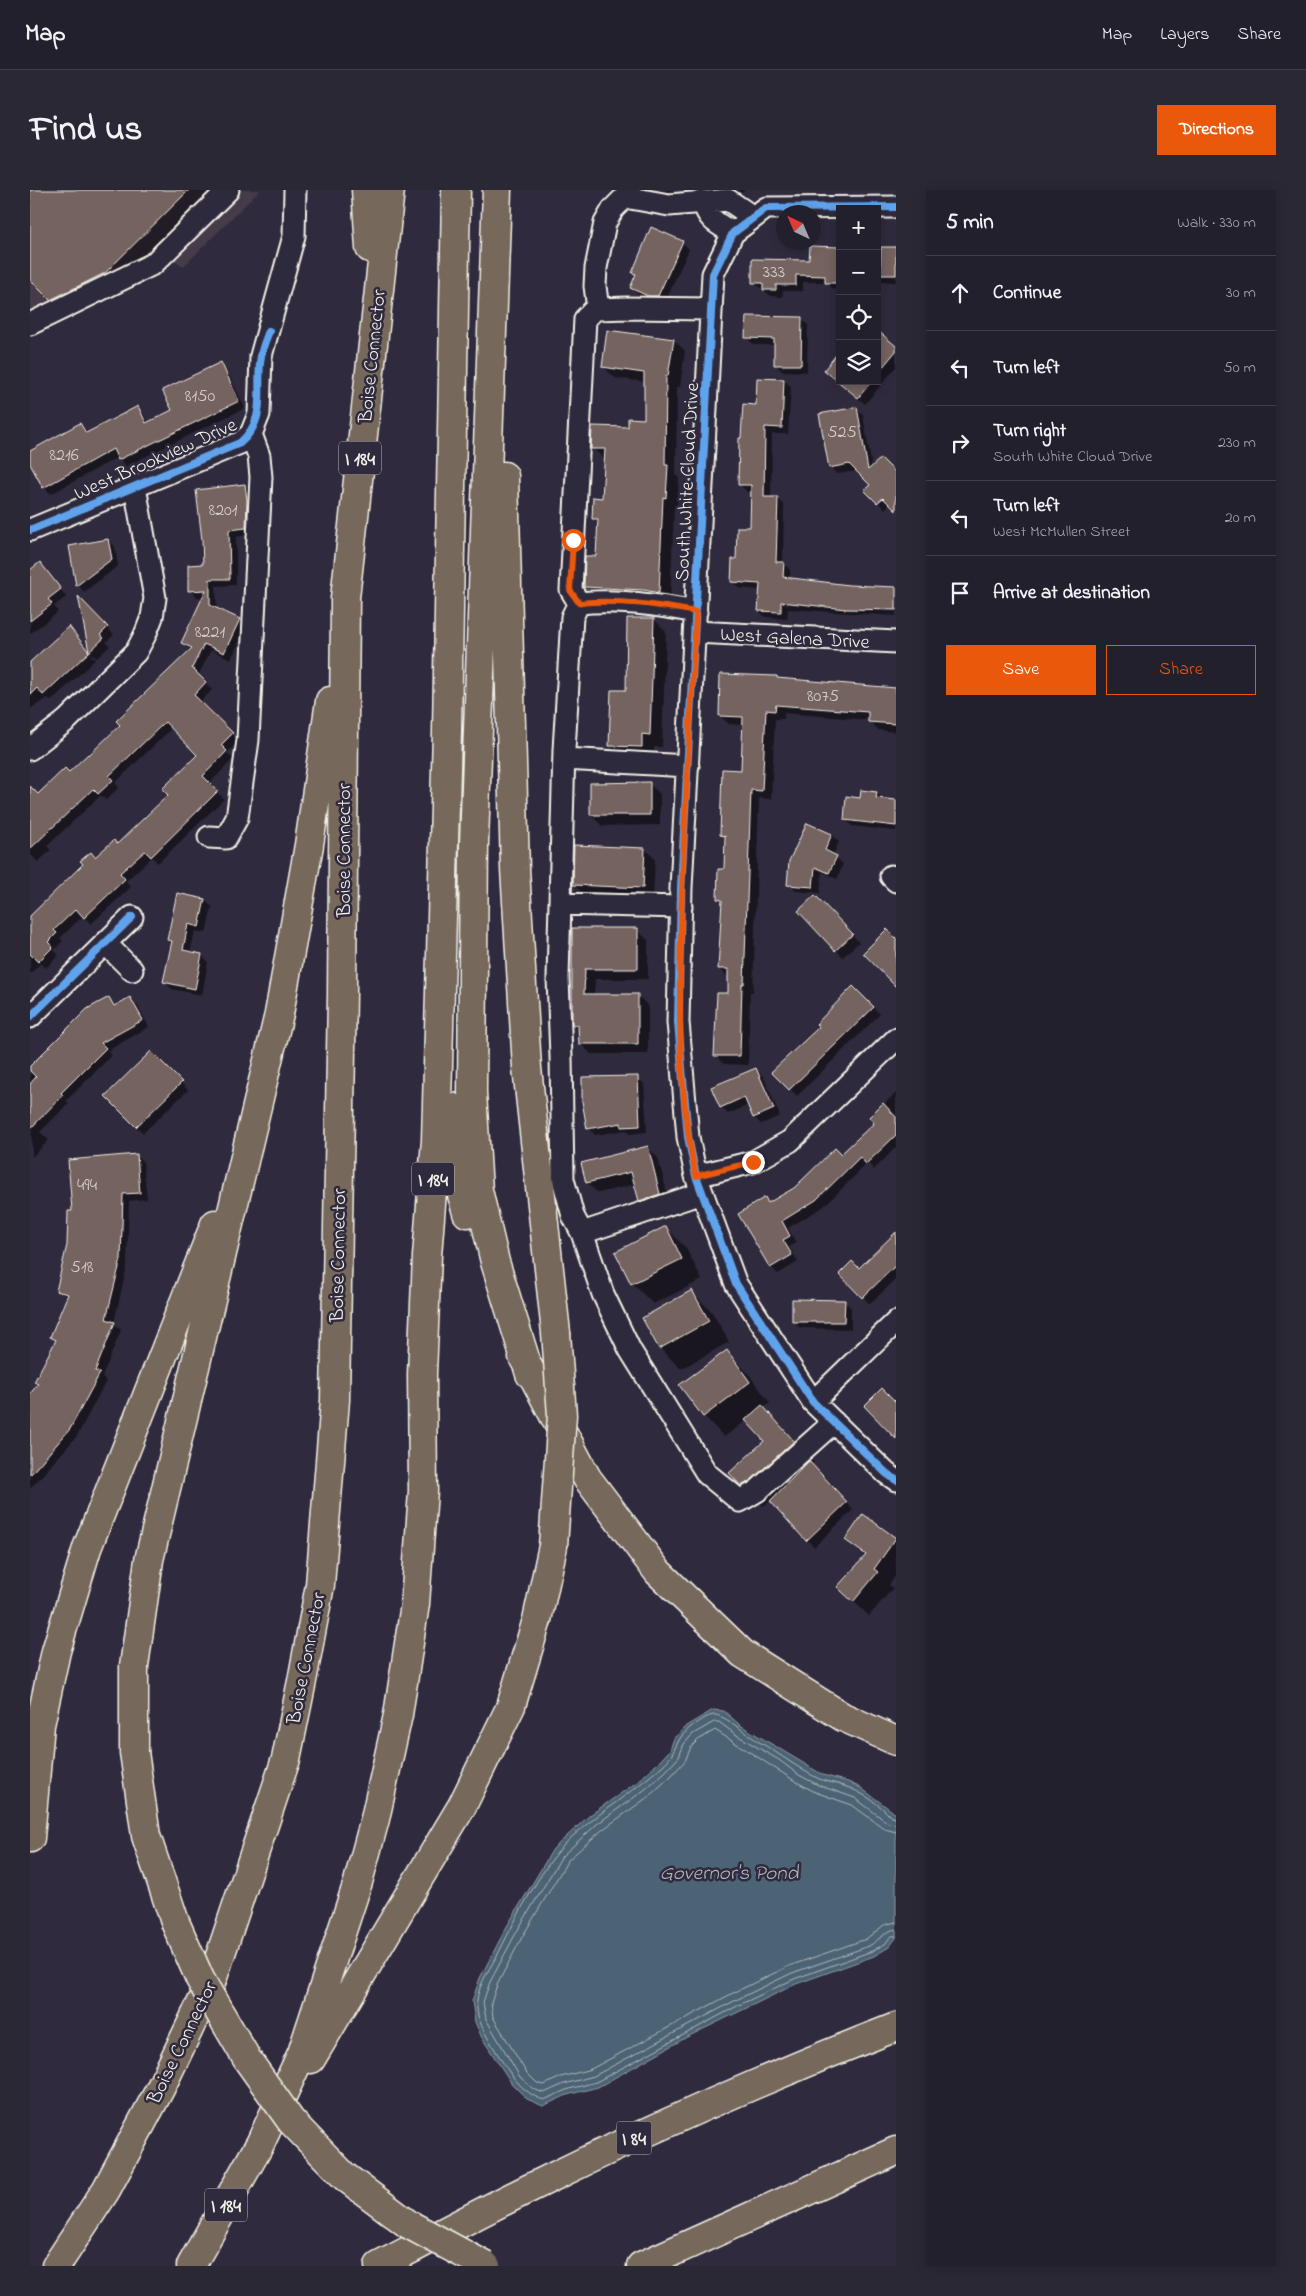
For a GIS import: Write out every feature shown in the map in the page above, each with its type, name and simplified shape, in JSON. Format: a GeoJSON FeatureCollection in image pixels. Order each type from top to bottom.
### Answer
{"type":"FeatureCollection","features":[{"type":"Feature","properties":{"kind":"highway"},"geometry":{"type":"LineString","coordinates":[[366,190],[375,317]]}},
{"type":"Feature","properties":{"kind":"highway","name":"Boise Connector"},"geometry":{"type":"LineString","coordinates":[[56,2266],[106,2190],[160,2089],[211,1983],[286,1759],[318,1595],[335,1400],[342,994],[345,598],[390,190]]}},
{"type":"Feature","properties":{"kind":"highway","name":"I 184"},"geometry":{"type":"LineString","coordinates":[[191,2266],[260,2144],[302,2053],[358,1882],[375,1819],[398,1715],[415,1604],[423,1491],[422,1374],[427,1256],[436,1140],[452,468],[456,190]]}},
{"type":"Feature","properties":{"kind":"highway"},"geometry":{"type":"LineString","coordinates":[[497,190],[474,843],[472,1092],[478,1190],[495,1262],[530,1374]]}},
{"type":"Feature","properties":{"kind":"highway"},"geometry":{"type":"LineString","coordinates":[[260,2144],[462,1806],[510,1706],[537,1620],[553,1546],[562,1415],[556,1333],[527,1068],[516,879],[497,190]]}},
{"type":"Feature","properties":{"kind":"highway"},"geometry":{"type":"LineString","coordinates":[[345,598],[309,845],[279,1014],[150,1560],[134,1666],[134,1752],[146,1836],[175,1922],[200,1979],[247,2059],[291,2121],[344,2176],[408,2224],[486,2266]]}},
{"type":"Feature","properties":{"kind":"highway"},"geometry":{"type":"LineString","coordinates":[[442,908],[450,1104],[459,1184],[481,1267],[530,1374],[587,1478],[658,1572],[743,1654],[842,1717],[896,1741]]}},
{"type":"Feature","properties":{"kind":"highway"},"geometry":{"type":"LineString","coordinates":[[30,1838],[40,1725],[56,1651],[87,1548],[252,1130]]}},
{"type":"Feature","properties":{"kind":"highway","name":"I 84"},"geometry":{"type":"LineString","coordinates":[[379,2266],[529,2188],[632,2139],[736,2093],[896,2027]]}},
{"type":"Feature","properties":{"kind":"highway"},"geometry":{"type":"LineString","coordinates":[[640,2266],[896,2151]]}},
{"type":"Feature","properties":{"kind":"street"},"geometry":{"type":"LineString","coordinates":[[30,324],[153,264],[228,190]]}},
{"type":"Feature","properties":{"kind":"street","name":"West Brookview Drive"},"geometry":{"type":"LineString","coordinates":[[30,530],[240,443],[251,434],[259,414],[261,356],[294,236],[295,190]]}},
{"type":"Feature","properties":{"kind":"street"},"geometry":{"type":"LineString","coordinates":[[598,309],[595,286],[596,268],[605,222],[613,209],[625,197],[669,205],[728,200],[753,217]]}},
{"type":"Feature","properties":{"kind":"street"},"geometry":{"type":"LineString","coordinates":[[703,201],[706,214],[714,222],[732,232],[766,208],[896,207]]}},
{"type":"Feature","properties":{"kind":"street","name":"South White Cloud Drive"},"geometry":{"type":"LineString","coordinates":[[732,232],[713,274],[681,907],[678,1022],[688,1137],[699,1185],[736,1284],[813,1402],[886,1473],[896,1480]]}},
{"type":"Feature","properties":{"kind":"street"},"geometry":{"type":"LineString","coordinates":[[711,309],[598,309],[594,310],[585,319],[570,590],[579,603],[572,617],[564,759],[558,978],[562,1180],[573,1216],[582,1233],[604,1294],[630,1350],[707,1474],[740,1501],[757,1491],[834,1422]]}},
{"type":"Feature","properties":{"kind":"street"},"geometry":{"type":"LineString","coordinates":[[209,837],[226,838],[237,818],[248,740],[261,477],[259,456],[251,434]]}},
{"type":"Feature","properties":{"kind":"street"},"geometry":{"type":"LineString","coordinates":[[30,749],[67,720],[136,652],[145,635],[152,617],[155,598],[135,487]]}},
{"type":"Feature","properties":{"kind":"street","name":"West Galena Drive"},"geometry":{"type":"LineString","coordinates":[[579,603],[600,601],[662,606],[695,622],[896,642]]}},
{"type":"Feature","properties":{"kind":"street"},"geometry":{"type":"LineString","coordinates":[[564,759],[688,766]]}},
{"type":"Feature","properties":{"kind":"street"},"geometry":{"type":"LineString","coordinates":[[560,904],[681,907]]}},
{"type":"Feature","properties":{"kind":"street"},"geometry":{"type":"LineString","coordinates":[[30,1017],[132,917]]}},
{"type":"Feature","properties":{"kind":"street"},"geometry":{"type":"LineString","coordinates":[[105,943],[132,970]]}},
{"type":"Feature","properties":{"kind":"street"},"geometry":{"type":"LineString","coordinates":[[582,1233],[753,1162],[790,1142],[896,1039]]}},
{"type":"Feature","properties":{"kind":"street"},"geometry":{"type":"LineString","coordinates":[[813,1402],[896,1322]]}},
{"type":"Feature","properties":{"kind":"shaded area"},"geometry":{"type":"Polygon","coordinates":[[[30,190],[260,190],[183,267],[171,257],[153,276],[30,336],[30,190]]]}},
{"type":"Feature","properties":{"kind":"water","name":"Governor's Pond"},"geometry":{"type":"Polygon","coordinates":[[[713,1710],[724,1711],[740,1725],[823,1775],[861,1788],[892,1811],[896,1816],[896,1938],[889,1947],[874,1956],[796,1984],[687,2037],[598,2087],[567,2095],[543,2106],[527,2099],[512,2084],[482,2038],[475,2022],[472,2001],[480,1978],[506,1928],[553,1849],[590,1815],[637,1782],[658,1763],[670,1750],[674,1738],[686,1726],[713,1710]]]}},
{"type":"Feature","properties":{"kind":"building"},"geometry":{"type":"Polygon","coordinates":[[[30,190],[189,190],[105,273],[50,300],[30,280],[30,190]]]}},
{"type":"Feature","properties":{"kind":"building"},"geometry":{"type":"Polygon","coordinates":[[[651,227],[683,241],[658,296],[648,296],[630,288],[636,274],[632,273],[651,227]]]}},
{"type":"Feature","properties":{"kind":"building"},"geometry":{"type":"Polygon","coordinates":[[[821,246],[836,247],[836,283],[825,283],[825,276],[796,275],[796,285],[776,285],[776,290],[763,290],[763,283],[752,283],[752,259],[809,260],[810,250],[821,250],[821,246]]]}},
{"type":"Feature","properties":{"kind":"building"},"geometry":{"type":"Polygon","coordinates":[[[881,247],[896,247],[896,275],[881,275],[881,247]]]}},
{"type":"Feature","properties":{"kind":"building"},"geometry":{"type":"Polygon","coordinates":[[[746,316],[802,317],[801,365],[774,365],[774,339],[745,338],[746,316]]]}},
{"type":"Feature","properties":{"kind":"building"},"geometry":{"type":"Polygon","coordinates":[[[607,330],[674,339],[668,376],[666,376],[665,465],[668,465],[666,498],[663,497],[659,593],[644,590],[584,587],[585,556],[596,556],[598,519],[592,519],[593,497],[602,498],[605,449],[591,449],[592,426],[628,427],[628,418],[644,419],[644,373],[602,367],[607,330]]]}},
{"type":"Feature","properties":{"kind":"building"},"geometry":{"type":"Polygon","coordinates":[[[881,333],[896,346],[896,351],[881,369],[881,333]]]}},
{"type":"Feature","properties":{"kind":"building"},"geometry":{"type":"Polygon","coordinates":[[[836,355],[836,380],[824,370],[836,355]]]}},
{"type":"Feature","properties":{"kind":"building"},"geometry":{"type":"Polygon","coordinates":[[[221,362],[239,401],[118,460],[113,449],[43,488],[30,464],[30,451],[80,423],[86,433],[138,406],[146,423],[172,410],[162,390],[221,362]]]}},
{"type":"Feature","properties":{"kind":"building"},"geometry":{"type":"Polygon","coordinates":[[[757,378],[784,379],[782,428],[765,427],[764,497],[778,497],[776,562],[784,562],[783,577],[849,585],[896,587],[896,610],[846,609],[781,602],[781,612],[758,611],[760,584],[731,582],[732,559],[736,559],[737,527],[750,527],[751,485],[738,485],[739,438],[741,438],[743,404],[756,405],[757,378]]]}},
{"type":"Feature","properties":{"kind":"building"},"geometry":{"type":"Polygon","coordinates":[[[842,385],[869,385],[858,398],[842,385]]]}},
{"type":"Feature","properties":{"kind":"building"},"geometry":{"type":"Polygon","coordinates":[[[857,407],[868,470],[881,458],[896,473],[896,511],[883,498],[877,503],[864,490],[870,485],[849,464],[829,468],[819,414],[857,407]]]}},
{"type":"Feature","properties":{"kind":"building"},"geometry":{"type":"Polygon","coordinates":[[[245,484],[247,500],[246,528],[229,530],[230,579],[210,579],[210,605],[240,619],[224,653],[204,644],[192,668],[206,682],[194,695],[233,733],[221,745],[227,751],[203,776],[218,791],[151,857],[145,851],[120,873],[125,879],[84,918],[76,909],[54,930],[57,933],[48,942],[53,947],[38,962],[30,954],[30,916],[83,864],[80,861],[91,852],[95,857],[114,840],[117,844],[168,795],[162,789],[197,755],[165,722],[109,776],[113,780],[98,794],[93,789],[30,849],[30,786],[38,794],[65,768],[69,772],[89,755],[120,725],[116,721],[192,648],[181,643],[206,590],[188,591],[188,565],[203,564],[196,490],[245,484]]]}},
{"type":"Feature","properties":{"kind":"building"},"geometry":{"type":"Polygon","coordinates":[[[108,539],[112,559],[76,586],[69,546],[108,539]]]}},
{"type":"Feature","properties":{"kind":"building"},"geometry":{"type":"Polygon","coordinates":[[[40,562],[61,589],[48,599],[52,604],[30,621],[30,570],[40,562]]]}},
{"type":"Feature","properties":{"kind":"building"},"geometry":{"type":"Polygon","coordinates":[[[78,596],[108,627],[100,635],[104,638],[89,652],[78,596]]]}},
{"type":"Feature","properties":{"kind":"building"},"geometry":{"type":"Polygon","coordinates":[[[627,618],[654,618],[650,735],[642,734],[642,747],[609,746],[611,690],[626,690],[627,618]]]}},
{"type":"Feature","properties":{"kind":"building"},"geometry":{"type":"Polygon","coordinates":[[[69,626],[89,652],[43,695],[37,688],[30,695],[30,662],[69,626]]]}},
{"type":"Feature","properties":{"kind":"building"},"geometry":{"type":"Polygon","coordinates":[[[720,674],[777,676],[777,678],[896,688],[896,724],[868,722],[868,712],[776,705],[775,711],[766,710],[762,791],[751,790],[740,1056],[714,1056],[717,993],[728,993],[728,969],[718,969],[722,900],[717,899],[718,869],[724,869],[725,836],[720,835],[722,769],[741,770],[743,717],[719,716],[720,674]]]}},
{"type":"Feature","properties":{"kind":"building"},"geometry":{"type":"Polygon","coordinates":[[[650,782],[650,815],[590,815],[590,783],[650,782]]]}},
{"type":"Feature","properties":{"kind":"building"},"geometry":{"type":"Polygon","coordinates":[[[861,790],[877,792],[876,798],[896,800],[896,826],[844,820],[846,796],[860,798],[861,790]]]}},
{"type":"Feature","properties":{"kind":"building"},"geometry":{"type":"Polygon","coordinates":[[[807,823],[832,834],[825,850],[837,856],[829,873],[815,867],[813,887],[787,885],[789,861],[807,823]]]}},
{"type":"Feature","properties":{"kind":"building"},"geometry":{"type":"Polygon","coordinates":[[[574,845],[645,848],[643,888],[573,885],[574,845]]]}},
{"type":"Feature","properties":{"kind":"building"},"geometry":{"type":"Polygon","coordinates":[[[177,893],[205,899],[199,927],[188,924],[183,950],[202,954],[195,989],[163,982],[172,941],[167,940],[177,893]]]}},
{"type":"Feature","properties":{"kind":"building"},"geometry":{"type":"Polygon","coordinates":[[[815,895],[853,934],[835,951],[798,911],[815,895]]]}},
{"type":"Feature","properties":{"kind":"building"},"geometry":{"type":"Polygon","coordinates":[[[572,928],[638,928],[638,969],[585,969],[584,994],[638,994],[638,1044],[579,1044],[578,1025],[572,1025],[572,928]]]}},
{"type":"Feature","properties":{"kind":"building"},"geometry":{"type":"Polygon","coordinates":[[[887,929],[896,938],[896,987],[863,953],[887,929]]]}},
{"type":"Feature","properties":{"kind":"building"},"geometry":{"type":"Polygon","coordinates":[[[853,986],[874,1007],[789,1090],[771,1072],[819,1027],[816,1024],[853,986]]]}},
{"type":"Feature","properties":{"kind":"building"},"geometry":{"type":"Polygon","coordinates":[[[109,997],[114,1006],[130,997],[143,1020],[101,1043],[106,1048],[61,1093],[63,1095],[30,1129],[30,1084],[36,1077],[30,1071],[30,1066],[87,1009],[109,997]]]}},
{"type":"Feature","properties":{"kind":"building"},"geometry":{"type":"Polygon","coordinates":[[[151,1051],[182,1082],[136,1127],[105,1096],[151,1051]]]}},
{"type":"Feature","properties":{"kind":"building"},"geometry":{"type":"Polygon","coordinates":[[[756,1068],[774,1109],[753,1118],[744,1097],[720,1108],[711,1087],[756,1068]]]}},
{"type":"Feature","properties":{"kind":"building"},"geometry":{"type":"Polygon","coordinates":[[[638,1076],[640,1126],[621,1127],[621,1123],[587,1129],[582,1101],[582,1077],[638,1076]]]}},
{"type":"Feature","properties":{"kind":"building"},"geometry":{"type":"Polygon","coordinates":[[[883,1103],[896,1117],[896,1135],[866,1164],[860,1157],[816,1200],[782,1221],[790,1236],[783,1240],[792,1255],[770,1268],[738,1214],[765,1197],[768,1203],[794,1188],[835,1148],[841,1154],[874,1123],[869,1117],[883,1103]]]}},
{"type":"Feature","properties":{"kind":"building"},"geometry":{"type":"Polygon","coordinates":[[[648,1146],[660,1194],[639,1201],[631,1172],[586,1183],[581,1163],[648,1146]]]}},
{"type":"Feature","properties":{"kind":"building"},"geometry":{"type":"Polygon","coordinates":[[[137,1154],[140,1193],[123,1194],[121,1259],[106,1319],[115,1322],[95,1371],[100,1373],[70,1429],[30,1475],[30,1394],[38,1384],[34,1382],[56,1340],[50,1337],[68,1294],[56,1291],[67,1245],[68,1211],[72,1211],[68,1160],[137,1154]]]}},
{"type":"Feature","properties":{"kind":"building"},"geometry":{"type":"Polygon","coordinates":[[[666,1226],[682,1259],[631,1284],[615,1252],[666,1226]]]}},
{"type":"Feature","properties":{"kind":"building"},"geometry":{"type":"Polygon","coordinates":[[[896,1232],[896,1265],[862,1298],[839,1274],[852,1261],[859,1268],[896,1232]]]}},
{"type":"Feature","properties":{"kind":"building"},"geometry":{"type":"Polygon","coordinates":[[[692,1290],[709,1321],[659,1349],[642,1318],[692,1290]]]}},
{"type":"Feature","properties":{"kind":"building"},"geometry":{"type":"Polygon","coordinates":[[[792,1299],[845,1300],[844,1322],[792,1322],[792,1299]]]}},
{"type":"Feature","properties":{"kind":"building"},"geometry":{"type":"Polygon","coordinates":[[[727,1350],[750,1382],[703,1417],[679,1385],[727,1350]]]}},
{"type":"Feature","properties":{"kind":"building"},"geometry":{"type":"Polygon","coordinates":[[[882,1388],[896,1402],[896,1439],[864,1406],[882,1388]]]}},
{"type":"Feature","properties":{"kind":"building"},"geometry":{"type":"Polygon","coordinates":[[[762,1405],[794,1441],[750,1481],[741,1486],[729,1473],[764,1441],[745,1420],[762,1405]]]}},
{"type":"Feature","properties":{"kind":"building"},"geometry":{"type":"Polygon","coordinates":[[[809,1461],[847,1502],[806,1541],[770,1501],[809,1461]]]}},
{"type":"Feature","properties":{"kind":"building"},"geometry":{"type":"Polygon","coordinates":[[[863,1514],[896,1538],[874,1569],[878,1572],[853,1602],[837,1587],[866,1555],[845,1540],[863,1514]]]}},
{"type":"Feature","properties":{"kind":"cycle path"},"geometry":{"type":"LineString","coordinates":[[896,207],[766,208],[733,233],[713,274],[681,888],[678,1022],[688,1137],[696,1176],[736,1284],[813,1402],[886,1473],[896,1480]]}},
{"type":"Feature","properties":{"kind":"cycle path"},"geometry":{"type":"LineString","coordinates":[[30,530],[240,443],[249,433],[258,413],[261,356],[269,331]]}},
{"type":"Feature","properties":{"kind":"cycle path"},"geometry":{"type":"LineString","coordinates":[[30,1017],[132,917]]}},
{"type":"Feature","properties":{"kind":"route"},"geometry":{"type":"LineString","coordinates":[[573,540],[570,590],[579,603],[600,601],[662,606],[696,612],[681,888],[678,1022],[688,1137],[696,1176],[753,1162]]}}]}
